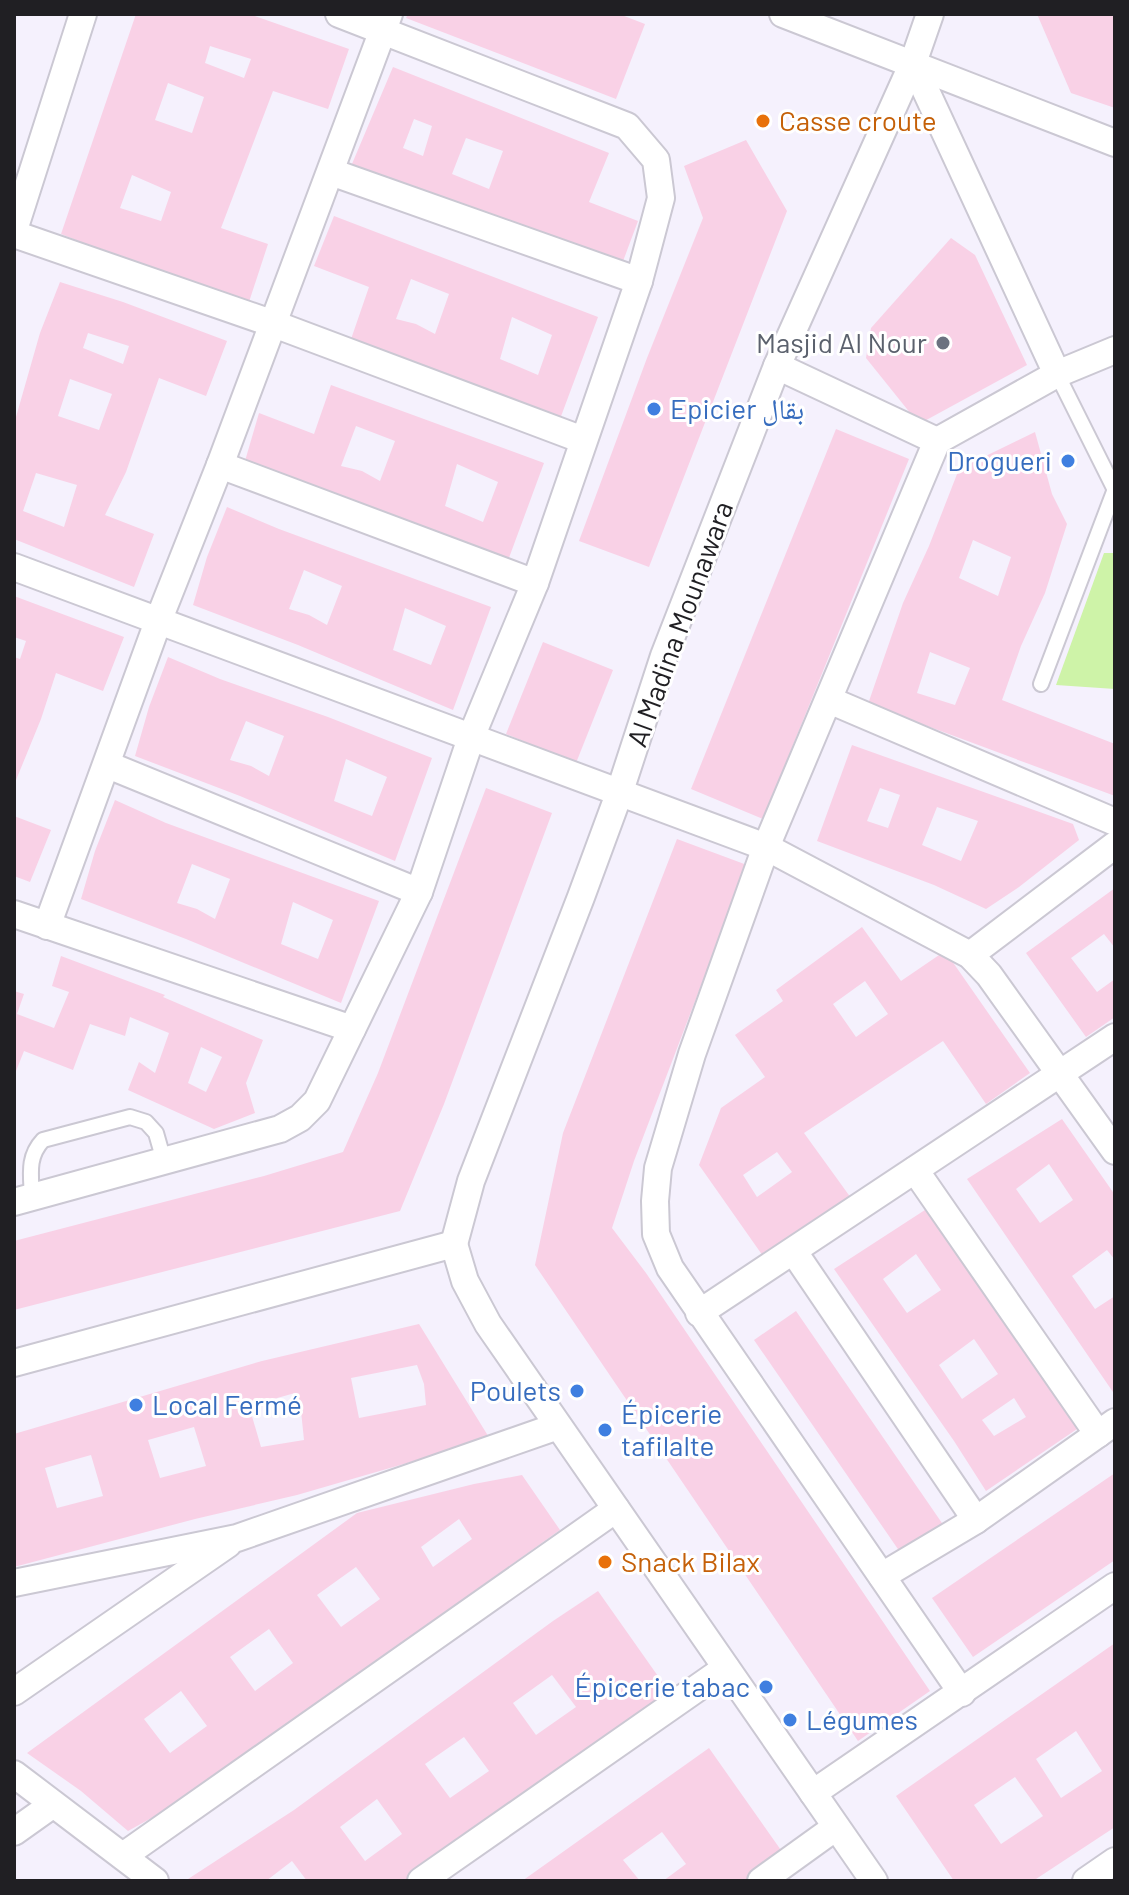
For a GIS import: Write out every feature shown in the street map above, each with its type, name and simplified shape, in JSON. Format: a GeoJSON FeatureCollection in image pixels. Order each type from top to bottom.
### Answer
{"type":"FeatureCollection","features":[{"type":"Feature","properties":{"kind":"street"},"geometry":{"type":"LineString","coordinates":[[83,14],[27,151],[14,232],[274,324],[583,440]]}},
{"type":"Feature","properties":{"kind":"street"},"geometry":{"type":"LineString","coordinates":[[23,1200],[280,1129],[300,1118],[317,1101],[419,892],[472,735],[535,583],[639,281],[661,198],[656,160],[627,126],[386,23],[339,14]]}},
{"type":"Feature","properties":{"kind":"street"},"geometry":{"type":"LineString","coordinates":[[783,14],[1115,143]]}},
{"type":"Feature","properties":{"kind":"street","name":"Al Madina Mounawara"},"geometry":{"type":"LineString","coordinates":[[454,1244],[471,1181],[619,794],[664,656],[777,366],[913,63],[930,14]]}},
{"type":"Feature","properties":{"kind":"street"},"geometry":{"type":"LineString","coordinates":[[47,926],[159,619],[274,324],[386,23]]}},
{"type":"Feature","properties":{"kind":"street"},"geometry":{"type":"LineString","coordinates":[[913,63],[1057,374]]}},
{"type":"Feature","properties":{"kind":"street"},"geometry":{"type":"LineString","coordinates":[[331,172],[639,281]]}},
{"type":"Feature","properties":{"kind":"street"},"geometry":{"type":"LineString","coordinates":[[962,1693],[670,1268],[656,1234],[658,1168],[692,1054],[766,847],[937,441],[1057,374],[1115,350]]}},
{"type":"Feature","properties":{"kind":"street"},"geometry":{"type":"LineString","coordinates":[[777,366],[937,441]]}},
{"type":"Feature","properties":{"kind":"street"},"geometry":{"type":"LineString","coordinates":[[220,465],[535,583]]}},
{"type":"Feature","properties":{"kind":"street"},"geometry":{"type":"LineString","coordinates":[[14,567],[766,847],[970,955],[989,975],[1115,1151]]}},
{"type":"Feature","properties":{"kind":"street"},"geometry":{"type":"LineString","coordinates":[[829,700],[1115,822]]}},
{"type":"Feature","properties":{"kind":"street"},"geometry":{"type":"LineString","coordinates":[[108,765],[419,892]]}},
{"type":"Feature","properties":{"kind":"street"},"geometry":{"type":"LineString","coordinates":[[970,955],[1115,845]]}},
{"type":"Feature","properties":{"kind":"street"},"geometry":{"type":"LineString","coordinates":[[14,914],[352,1029]]}},
{"type":"Feature","properties":{"kind":"street"},"geometry":{"type":"LineString","coordinates":[[699,1313],[1115,1037]]}},
{"type":"Feature","properties":{"kind":"street"},"geometry":{"type":"LineString","coordinates":[[882,1576],[976,1520],[1107,1428],[915,1170]]}},
{"type":"Feature","properties":{"kind":"street"},"geometry":{"type":"LineString","coordinates":[[14,1363],[454,1244],[465,1281],[488,1324],[874,1881]]}},
{"type":"Feature","properties":{"kind":"street"},"geometry":{"type":"LineString","coordinates":[[794,1252],[976,1520]]}},
{"type":"Feature","properties":{"kind":"street"},"geometry":{"type":"LineString","coordinates":[[14,1583],[237,1538],[558,1426]]}},
{"type":"Feature","properties":{"kind":"street"},"geometry":{"type":"LineString","coordinates":[[123,1856],[616,1509]]}},
{"type":"Feature","properties":{"kind":"street"},"geometry":{"type":"LineString","coordinates":[[14,1692],[237,1538]]}},
{"type":"Feature","properties":{"kind":"street"},"geometry":{"type":"LineString","coordinates":[[813,1793],[1115,1586]]}},
{"type":"Feature","properties":{"kind":"street"},"geometry":{"type":"LineString","coordinates":[[421,1881],[726,1668]]}},
{"type":"Feature","properties":{"kind":"street"},"geometry":{"type":"LineString","coordinates":[[14,1774],[155,1881]]}},
{"type":"Feature","properties":{"kind":"street"},"geometry":{"type":"LineString","coordinates":[[14,1832],[52,1805]]}},
{"type":"Feature","properties":{"kind":"street"},"geometry":{"type":"LineString","coordinates":[[761,1881],[836,1827]]}},
{"type":"Feature","properties":{"kind":"street"},"geometry":{"type":"LineString","coordinates":[[1086,1881],[1115,1861]]}},
{"type":"Feature","properties":{"kind":"lane"},"geometry":{"type":"LineString","coordinates":[[1041,684],[1115,489],[1057,374]]}},
{"type":"Feature","properties":{"kind":"lane"},"geometry":{"type":"LineString","coordinates":[[23,1200],[31,1161],[35,1149],[43,1140],[130,1117],[146,1122],[156,1133],[164,1161]]}},
{"type":"Feature","properties":{"kind":"green space"},"geometry":{"type":"Polygon","coordinates":[[[1104,553],[1115,553],[1115,689],[1056,685],[1104,553]]]}},
{"type":"Feature","properties":{"kind":"building"},"geometry":{"type":"Polygon","coordinates":[[[136,14],[249,14],[349,49],[328,109],[273,91],[221,228],[268,244],[248,305],[61,234],[136,14]],[[210,46],[205,63],[244,78],[251,59],[210,46]],[[168,83],[155,120],[192,133],[204,97],[168,83]],[[132,175],[120,208],[161,221],[171,192],[132,175]]]}},
{"type":"Feature","properties":{"kind":"building"},"geometry":{"type":"Polygon","coordinates":[[[408,14],[619,14],[645,24],[616,99],[406,18],[408,14]]]}},
{"type":"Feature","properties":{"kind":"building"},"geometry":{"type":"Polygon","coordinates":[[[1037,14],[1115,14],[1115,108],[1071,93],[1037,14]]]}},
{"type":"Feature","properties":{"kind":"building"},"geometry":{"type":"Polygon","coordinates":[[[393,67],[609,153],[589,202],[638,221],[619,272],[349,171],[393,67]],[[414,119],[403,148],[423,156],[432,126],[414,119]],[[466,138],[452,174],[489,189],[503,151],[466,138]]]}},
{"type":"Feature","properties":{"kind":"building"},"geometry":{"type":"Polygon","coordinates":[[[746,140],[787,211],[649,567],[579,541],[703,218],[684,166],[746,140]]]}},
{"type":"Feature","properties":{"kind":"building"},"geometry":{"type":"Polygon","coordinates":[[[334,216],[598,317],[560,419],[350,342],[369,287],[314,266],[334,216]],[[411,279],[396,319],[416,324],[435,334],[449,294],[411,279]],[[512,317],[500,359],[538,375],[552,335],[512,317]]]}},
{"type":"Feature","properties":{"kind":"building","name":"Masjid Al Nour"},"geometry":{"type":"Polygon","coordinates":[[[951,238],[975,255],[1027,365],[919,424],[866,358],[871,328],[951,238]]]}},
{"type":"Feature","properties":{"kind":"building"},"geometry":{"type":"Polygon","coordinates":[[[60,282],[227,341],[206,396],[159,378],[126,472],[105,515],[154,534],[134,587],[14,539],[14,424],[40,333],[60,282]],[[88,333],[83,348],[123,364],[129,346],[88,333]],[[70,379],[58,416],[99,430],[112,394],[70,379]],[[36,473],[23,511],[64,527],[77,485],[36,473]]]}},
{"type":"Feature","properties":{"kind":"building"},"geometry":{"type":"Polygon","coordinates":[[[331,385],[544,463],[506,566],[245,461],[259,413],[314,434],[331,385]],[[356,426],[341,466],[362,471],[380,481],[395,441],[356,426]],[[457,464],[445,506],[483,522],[498,482],[457,464]]]}},
{"type":"Feature","properties":{"kind":"building"},"geometry":{"type":"Polygon","coordinates":[[[836,429],[909,459],[763,819],[691,789],[836,429]]]}},
{"type":"Feature","properties":{"kind":"building"},"geometry":{"type":"Polygon","coordinates":[[[1035,432],[1052,494],[1067,524],[1045,593],[1021,646],[1002,700],[1115,744],[1115,796],[868,704],[903,603],[959,469],[1035,432]],[[973,540],[959,578],[998,596],[1011,557],[973,540]],[[930,652],[917,693],[955,705],[970,668],[930,652]]]}},
{"type":"Feature","properties":{"kind":"building"},"geometry":{"type":"Polygon","coordinates":[[[227,507],[491,607],[453,710],[193,605],[207,557],[227,507]],[[304,570],[289,609],[327,625],[342,586],[304,570]],[[405,608],[393,650],[431,665],[446,626],[405,608]]]}},
{"type":"Feature","properties":{"kind":"building"},"geometry":{"type":"Polygon","coordinates":[[[14,596],[124,637],[103,691],[56,673],[14,785],[14,657],[20,659],[26,641],[14,637],[14,596]]]}},
{"type":"Feature","properties":{"kind":"building"},"geometry":{"type":"Polygon","coordinates":[[[543,642],[613,670],[576,763],[506,734],[543,642]]]}},
{"type":"Feature","properties":{"kind":"building"},"geometry":{"type":"Polygon","coordinates":[[[168,657],[432,758],[395,861],[135,756],[168,657]],[[246,721],[230,760],[251,766],[269,776],[284,736],[246,721]],[[346,759],[334,801],[372,816],[387,777],[346,759]]]}},
{"type":"Feature","properties":{"kind":"building"},"geometry":{"type":"Polygon","coordinates":[[[852,745],[1073,824],[1079,840],[986,909],[934,885],[817,841],[852,745]],[[880,788],[867,821],[888,828],[900,795],[880,788]],[[937,807],[922,845],[961,861],[978,821],[937,807]]]}},
{"type":"Feature","properties":{"kind":"building"},"geometry":{"type":"Polygon","coordinates":[[[486,788],[552,813],[444,1104],[400,1211],[14,1310],[14,1241],[264,1176],[343,1152],[378,1073],[486,788]]]}},
{"type":"Feature","properties":{"kind":"building"},"geometry":{"type":"Polygon","coordinates":[[[115,800],[166,823],[379,901],[341,1003],[81,899],[115,800]],[[192,864],[177,903],[215,919],[230,879],[192,864]],[[293,902],[281,944],[318,959],[333,920],[293,902]]]}},
{"type":"Feature","properties":{"kind":"building"},"geometry":{"type":"Polygon","coordinates":[[[14,816],[51,830],[30,882],[14,876],[14,816]]]}},
{"type":"Feature","properties":{"kind":"building"},"geometry":{"type":"Polygon","coordinates":[[[677,839],[747,865],[634,1161],[612,1228],[646,1273],[930,1691],[858,1741],[535,1265],[563,1133],[677,839]]]}},
{"type":"Feature","properties":{"kind":"building"},"geometry":{"type":"Polygon","coordinates":[[[1115,888],[1115,948],[1104,934],[1071,958],[1097,992],[1115,979],[1115,1017],[1086,1037],[1026,953],[1115,888]]]}},
{"type":"Feature","properties":{"kind":"building"},"geometry":{"type":"Polygon","coordinates":[[[862,927],[901,981],[945,951],[1030,1073],[986,1104],[943,1041],[804,1133],[851,1198],[765,1259],[699,1165],[721,1108],[765,1077],[735,1035],[783,1001],[776,990],[862,927]],[[865,981],[833,1004],[856,1037],[888,1014],[865,981]],[[777,1152],[743,1175],[757,1197],[792,1172],[777,1152]]]}},
{"type":"Feature","properties":{"kind":"building"},"geometry":{"type":"Polygon","coordinates":[[[61,956],[165,995],[163,997],[263,1040],[246,1083],[255,1113],[214,1129],[128,1090],[139,1062],[155,1073],[169,1033],[130,1017],[125,1036],[90,1024],[73,1070],[24,1051],[14,1076],[14,991],[24,994],[17,1014],[54,1028],[69,992],[52,986],[61,956]],[[201,1047],[188,1083],[206,1092],[222,1057],[201,1047]]]}},
{"type":"Feature","properties":{"kind":"building"},"geometry":{"type":"Polygon","coordinates":[[[1062,1119],[1115,1195],[1115,1260],[1107,1250],[1072,1276],[1095,1309],[1115,1296],[1115,1395],[967,1179],[1062,1119]],[[1049,1164],[1016,1189],[1040,1223],[1073,1200],[1049,1164]]]}},
{"type":"Feature","properties":{"kind":"building"},"geometry":{"type":"Polygon","coordinates":[[[928,1208],[1080,1427],[986,1491],[834,1269],[928,1208]],[[916,1254],[883,1279],[907,1313],[941,1290],[916,1254]],[[974,1339],[939,1365],[962,1399],[998,1374],[974,1339]],[[1014,1398],[982,1420],[994,1436],[1026,1417],[1014,1398]]]}},
{"type":"Feature","properties":{"kind":"building"},"geometry":{"type":"Polygon","coordinates":[[[796,1311],[944,1526],[902,1555],[754,1340],[796,1311]]]}},
{"type":"Feature","properties":{"kind":"building"},"geometry":{"type":"Polygon","coordinates":[[[419,1324],[490,1439],[297,1495],[14,1567],[14,1434],[262,1361],[419,1324]],[[417,1365],[351,1378],[359,1418],[426,1405],[424,1384],[417,1365]],[[295,1393],[249,1406],[261,1447],[304,1440],[301,1411],[295,1393]],[[194,1427],[148,1440],[160,1478],[206,1466],[194,1427]],[[91,1455],[45,1468],[57,1508],[103,1496],[91,1455]]]}},
{"type":"Feature","properties":{"kind":"building"},"geometry":{"type":"Polygon","coordinates":[[[1115,1473],[1115,1560],[973,1657],[932,1598],[1115,1473]]]}},
{"type":"Feature","properties":{"kind":"building"},"geometry":{"type":"Polygon","coordinates":[[[522,1475],[560,1530],[173,1806],[128,1831],[81,1791],[27,1753],[357,1513],[522,1475]],[[459,1519],[421,1547],[433,1567],[472,1539],[459,1519]],[[356,1567],[317,1595],[341,1627],[380,1599],[356,1567]],[[269,1629],[230,1657],[255,1691],[293,1663],[269,1629]],[[181,1691],[144,1719],[170,1753],[207,1726],[181,1691]]]}},
{"type":"Feature","properties":{"kind":"building"},"geometry":{"type":"Polygon","coordinates":[[[598,1591],[672,1696],[414,1881],[307,1881],[292,1861],[266,1881],[185,1881],[294,1810],[598,1591]],[[552,1675],[513,1703],[536,1735],[576,1707],[552,1675]],[[464,1737],[425,1764],[450,1798],[489,1771],[464,1737]],[[377,1799],[340,1827],[365,1861],[402,1834],[377,1799]]]}},
{"type":"Feature","properties":{"kind":"building"},"geometry":{"type":"Polygon","coordinates":[[[1115,1643],[1115,1827],[1033,1881],[954,1881],[896,1796],[1115,1643]],[[1076,1731],[1036,1759],[1061,1798],[1102,1771],[1076,1731]],[[1015,1777],[974,1805],[1001,1844],[1043,1816],[1015,1777]]]}},
{"type":"Feature","properties":{"kind":"building"},"geometry":{"type":"Polygon","coordinates":[[[709,1748],[783,1853],[746,1881],[663,1881],[686,1864],[662,1832],[623,1860],[640,1881],[522,1881],[709,1748]]]}},
{"type":"Feature","properties":{"kind":"place","name":"Casse croute"},"geometry":{"type":"Point","coordinates":[763,121]}},
{"type":"Feature","properties":{"kind":"place","name":"Masjid Al Nour"},"geometry":{"type":"Point","coordinates":[943,343]}},
{"type":"Feature","properties":{"kind":"place","name":"Epicier بقال"},"geometry":{"type":"Point","coordinates":[654,409]}},
{"type":"Feature","properties":{"kind":"place","name":"Drogueri"},"geometry":{"type":"Point","coordinates":[1068,461]}},
{"type":"Feature","properties":{"kind":"place","name":"Poulets"},"geometry":{"type":"Point","coordinates":[577,1391]}},
{"type":"Feature","properties":{"kind":"place","name":"Local Fermé"},"geometry":{"type":"Point","coordinates":[136,1405]}},
{"type":"Feature","properties":{"kind":"place","name":"Épicerie tafilalte"},"geometry":{"type":"Point","coordinates":[605,1430]}},
{"type":"Feature","properties":{"kind":"place","name":"Snack Bilax"},"geometry":{"type":"Point","coordinates":[605,1562]}},
{"type":"Feature","properties":{"kind":"place","name":"Épicerie tabac"},"geometry":{"type":"Point","coordinates":[766,1687]}},
{"type":"Feature","properties":{"kind":"place","name":"Légumes"},"geometry":{"type":"Point","coordinates":[790,1720]}}]}
